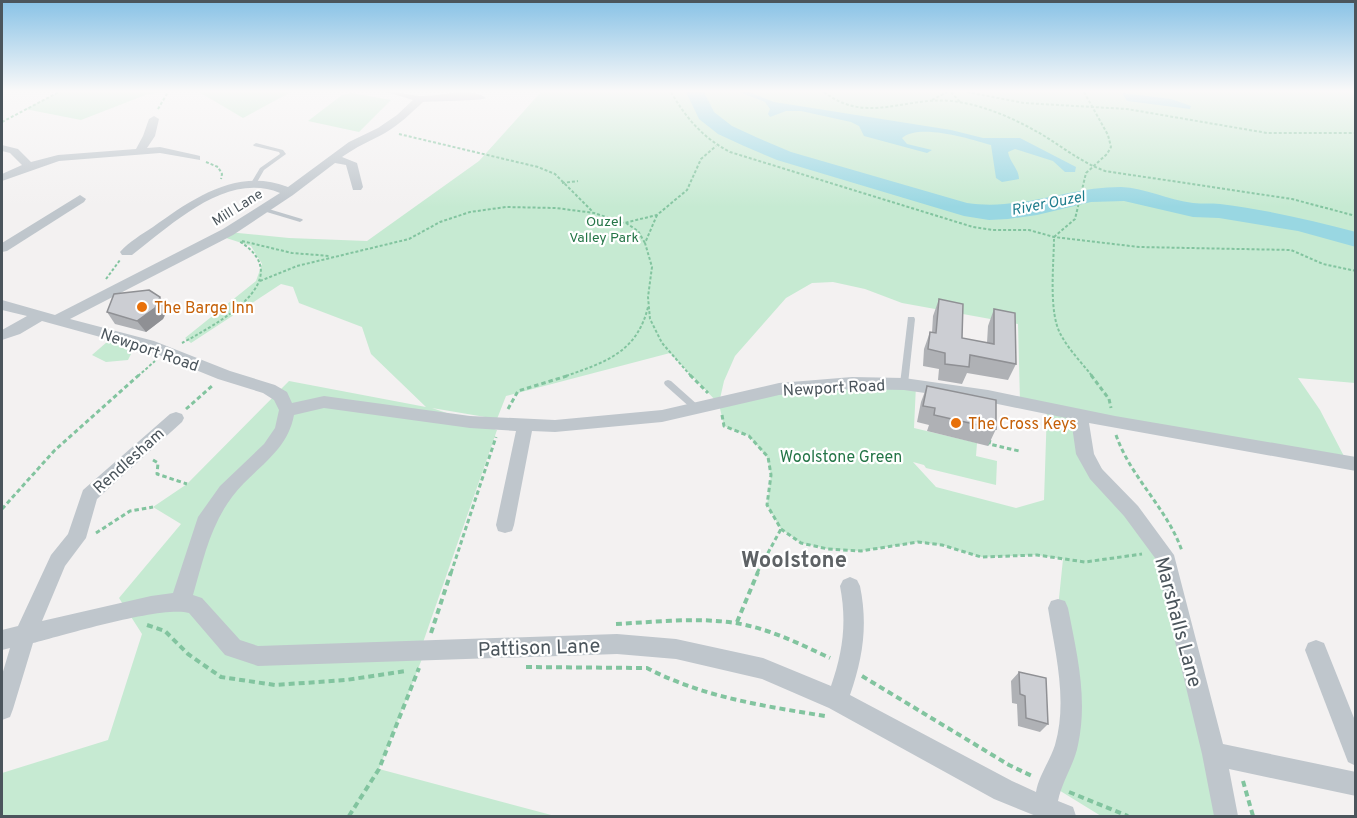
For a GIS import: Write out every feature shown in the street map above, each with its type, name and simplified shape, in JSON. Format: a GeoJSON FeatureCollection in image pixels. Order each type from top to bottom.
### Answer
{"type":"FeatureCollection","features":[{"type":"Feature","properties":{"kind":"street"},"geometry":{"type":"LineString","coordinates":[[139,152],[151,130]]}},
{"type":"Feature","properties":{"kind":"street","name":"Mill Lane"},"geometry":{"type":"LineString","coordinates":[[56,320],[191,252],[289,192],[353,144],[382,130]]}},
{"type":"Feature","properties":{"kind":"street"},"geometry":{"type":"LineString","coordinates":[[3,148],[14,151],[29,166]]}},
{"type":"Feature","properties":{"kind":"street"},"geometry":{"type":"LineString","coordinates":[[2,178],[29,166],[58,158],[160,150],[196,158]]}},
{"type":"Feature","properties":{"kind":"street"},"geometry":{"type":"LineString","coordinates":[[334,159],[351,163],[357,187]]}},
{"type":"Feature","properties":{"kind":"street"},"geometry":{"type":"LineString","coordinates":[[127,252],[193,205],[224,190],[254,183],[270,185],[289,192]]}},
{"type":"Feature","properties":{"kind":"street"},"geometry":{"type":"LineString","coordinates":[[2,248],[66,210],[80,199]]}},
{"type":"Feature","properties":{"kind":"street","name":"Newport Road"},"geometry":{"type":"LineString","coordinates":[[2,305],[149,345],[224,375],[269,389],[281,396],[286,410],[324,402],[459,421],[525,426],[592,423],[662,416],[779,389],[852,383],[904,384],[988,396],[1079,415],[1356,464]]}},
{"type":"Feature","properties":{"kind":"street"},"geometry":{"type":"LineString","coordinates":[[2,335],[40,315]]}},
{"type":"Feature","properties":{"kind":"street"},"geometry":{"type":"LineString","coordinates":[[2,640],[181,601],[205,523],[226,491],[270,449],[283,429],[286,410]]}},
{"type":"Feature","properties":{"kind":"street","name":"Marshalls Lane"},"geometry":{"type":"LineString","coordinates":[[1079,415],[1085,454],[1096,474],[1131,511],[1164,555],[1214,754],[1226,816]]}},
{"type":"Feature","properties":{"kind":"street","name":"Rendlesham"},"geometry":{"type":"LineString","coordinates":[[2,709],[25,635],[58,561],[76,538],[89,495],[176,418]]}},
{"type":"Feature","properties":{"kind":"street"},"geometry":{"type":"LineString","coordinates":[[506,525],[525,426]]}},
{"type":"Feature","properties":{"kind":"street"},"geometry":{"type":"LineString","coordinates":[[833,709],[855,640],[855,609],[850,586]]}},
{"type":"Feature","properties":{"kind":"street","name":"Pattison Lane"},"geometry":{"type":"LineString","coordinates":[[181,601],[195,605],[233,648],[258,656],[424,663],[617,644],[676,649],[764,669],[833,709],[1054,812]]}},
{"type":"Feature","properties":{"kind":"street"},"geometry":{"type":"LineString","coordinates":[[1054,812],[1049,784],[1066,747],[1072,712],[1070,675],[1058,608]]}},
{"type":"Feature","properties":{"kind":"street"},"geometry":{"type":"LineString","coordinates":[[1316,650],[1356,754]]}},
{"type":"Feature","properties":{"kind":"street"},"geometry":{"type":"LineString","coordinates":[[1214,754],[1356,784]]}},
{"type":"Feature","properties":{"kind":"lane"},"geometry":{"type":"LineString","coordinates":[[254,183],[256,175],[282,154],[281,151],[256,145]]}},
{"type":"Feature","properties":{"kind":"lane"},"geometry":{"type":"LineString","coordinates":[[262,209],[300,220]]}},
{"type":"Feature","properties":{"kind":"lane"},"geometry":{"type":"LineString","coordinates":[[904,384],[911,319]]}},
{"type":"Feature","properties":{"kind":"lane"},"geometry":{"type":"LineString","coordinates":[[668,382],[696,408]]}},
{"type":"Feature","properties":{"kind":"path"},"geometry":{"type":"LineString","coordinates":[[383,130],[538,167],[555,174],[594,213]]}},
{"type":"Feature","properties":{"kind":"path"},"geometry":{"type":"LineString","coordinates":[[699,130],[717,146],[748,159],[973,227],[993,230],[1029,230],[1054,237],[1127,246],[1291,250],[1323,264],[1356,271]]}},
{"type":"Feature","properties":{"kind":"path"},"geometry":{"type":"LineString","coordinates":[[1031,130],[1090,166],[1131,176],[1292,199],[1356,216]]}},
{"type":"Feature","properties":{"kind":"path"},"geometry":{"type":"LineString","coordinates":[[1077,213],[1081,184],[1090,166],[1108,153],[1111,146],[1104,130]]}},
{"type":"Feature","properties":{"kind":"path"},"geometry":{"type":"LineString","coordinates":[[1251,130],[1267,133],[1356,133]]}},
{"type":"Feature","properties":{"kind":"path"},"geometry":{"type":"LineString","coordinates":[[645,243],[657,215],[687,190],[701,159],[717,146]]}},
{"type":"Feature","properties":{"kind":"path"},"geometry":{"type":"LineString","coordinates":[[196,158],[218,167],[222,174],[219,187],[224,190]]}},
{"type":"Feature","properties":{"kind":"path"},"geometry":{"type":"LineString","coordinates":[[562,183],[578,181]]}},
{"type":"Feature","properties":{"kind":"path"},"geometry":{"type":"LineString","coordinates":[[175,347],[231,314],[260,281],[297,266],[409,239],[440,222],[470,212],[506,207],[556,208],[594,213],[624,222],[638,231],[650,250],[654,273],[643,327],[625,349],[574,374],[518,391],[500,424],[424,663],[378,770],[350,816]]}},
{"type":"Feature","properties":{"kind":"path"},"geometry":{"type":"LineString","coordinates":[[624,222],[657,215]]}},
{"type":"Feature","properties":{"kind":"path"},"geometry":{"type":"LineString","coordinates":[[260,281],[262,264],[251,246],[235,239],[292,253],[334,256]]}},
{"type":"Feature","properties":{"kind":"path"},"geometry":{"type":"LineString","coordinates":[[648,305],[655,329],[670,353],[719,404],[724,426],[749,436],[768,457],[771,475],[767,505],[781,529],[801,543],[861,551],[918,542],[942,545],[981,557],[1037,555],[1085,562],[1143,554],[1164,555]]}},
{"type":"Feature","properties":{"kind":"path"},"geometry":{"type":"LineString","coordinates":[[2,509],[54,451],[158,359]]}},
{"type":"Feature","properties":{"kind":"path"},"geometry":{"type":"LineString","coordinates":[[176,418],[224,375]]}},
{"type":"Feature","properties":{"kind":"path"},"geometry":{"type":"LineString","coordinates":[[990,434],[989,444],[1019,451]]}},
{"type":"Feature","properties":{"kind":"path"},"geometry":{"type":"LineString","coordinates":[[139,450],[158,463],[157,474],[187,484]]}},
{"type":"Feature","properties":{"kind":"path"},"geometry":{"type":"LineString","coordinates":[[94,535],[121,516],[145,506],[153,507]]}},
{"type":"Feature","properties":{"kind":"path"},"geometry":{"type":"LineString","coordinates":[[737,623],[761,564],[781,529]]}},
{"type":"Feature","properties":{"kind":"path"},"geometry":{"type":"LineString","coordinates":[[117,614],[165,631],[188,654],[221,677],[275,685],[346,680],[424,663]]}},
{"type":"Feature","properties":{"kind":"path"},"geometry":{"type":"LineString","coordinates":[[521,667],[647,668],[664,677],[736,700],[833,709]]}},
{"type":"Feature","properties":{"kind":"green space"},"geometry":{"type":"Polygon","coordinates":[[[507,130],[1355,130],[1355,383],[1298,378],[1320,410],[1347,462],[1079,415],[1081,440],[1164,555],[1214,754],[1226,816],[1101,816],[1049,784],[1066,747],[1058,608],[1063,559],[1037,555],[981,557],[942,545],[918,542],[861,551],[828,549],[801,543],[781,529],[767,505],[771,475],[767,457],[749,436],[724,426],[719,404],[670,353],[506,396],[497,419],[432,408],[497,430],[420,651],[425,651],[379,769],[555,816],[2,816],[2,773],[108,740],[142,634],[119,598],[181,524],[153,507],[187,484],[289,381],[426,407],[371,354],[362,327],[299,303],[293,287],[281,284],[191,343],[185,338],[256,281],[262,264],[251,246],[220,236],[228,232],[289,238],[367,241],[479,161],[507,130]],[[833,282],[812,283],[786,298],[735,356],[724,381],[719,403],[779,389],[916,385],[914,428],[977,443],[976,456],[997,461],[996,485],[926,468],[924,465],[913,462],[936,487],[1016,508],[1044,500],[1047,409],[1020,402],[1018,324],[902,303],[865,289],[833,282]]]}},
{"type":"Feature","properties":{"kind":"green space"},"geometry":{"type":"Polygon","coordinates":[[[107,342],[118,343],[133,350],[128,360],[106,362],[92,355],[107,342]]]}},
{"type":"Feature","properties":{"kind":"water"},"geometry":{"type":"Polygon","coordinates":[[[861,130],[952,130],[983,138],[1020,138],[1076,167],[1075,172],[1065,172],[1053,161],[1015,149],[1008,152],[1019,179],[1002,182],[996,178],[991,145],[932,132],[910,134],[902,138],[907,144],[932,150],[927,153],[864,136],[861,130]]]}},
{"type":"Feature","properties":{"kind":"building"},"geometry":{"type":"Polygon","coordinates":[[[149,290],[160,297],[155,308],[137,321],[107,312],[114,294],[149,290]]]}},
{"type":"Feature","properties":{"kind":"building"},"geometry":{"type":"Polygon","coordinates":[[[939,299],[963,304],[962,338],[994,344],[994,309],[1015,313],[1016,364],[970,355],[969,367],[945,364],[945,353],[928,349],[930,332],[936,333],[939,299]]]}},
{"type":"Feature","properties":{"kind":"building"},"geometry":{"type":"Polygon","coordinates":[[[927,386],[996,400],[996,429],[934,415],[935,408],[923,406],[927,386]]]}},
{"type":"Feature","properties":{"kind":"building"},"geometry":{"type":"Polygon","coordinates":[[[1019,672],[1046,678],[1048,724],[1026,718],[1025,696],[1020,694],[1019,672]]]}},
{"type":"Feature","properties":{"kind":"waterway","name":"River Ouzel"},"geometry":{"type":"LineString","coordinates":[[725,130],[784,156],[964,209],[989,213],[1008,212],[1037,208],[1091,195],[1124,194],[1193,210],[1219,211],[1301,224],[1356,240]]}},
{"type":"Feature","properties":{"kind":"place","name":"The Barge Inn"},"geometry":{"type":"Point","coordinates":[142,307]}},
{"type":"Feature","properties":{"kind":"place","name":"The Cross Keys"},"geometry":{"type":"Point","coordinates":[956,423]}},
{"type":"Feature","properties":{"kind":"district","name":"Woolstone"},"geometry":{"type":"Point","coordinates":[794,559]}},
{"type":"Feature","properties":{"kind":"park label","name":"Ouzel Valley Park"},"geometry":{"type":"Point","coordinates":[604,230]}},
{"type":"Feature","properties":{"kind":"park label","name":"Woolstone Green"},"geometry":{"type":"Point","coordinates":[841,456]}}]}
